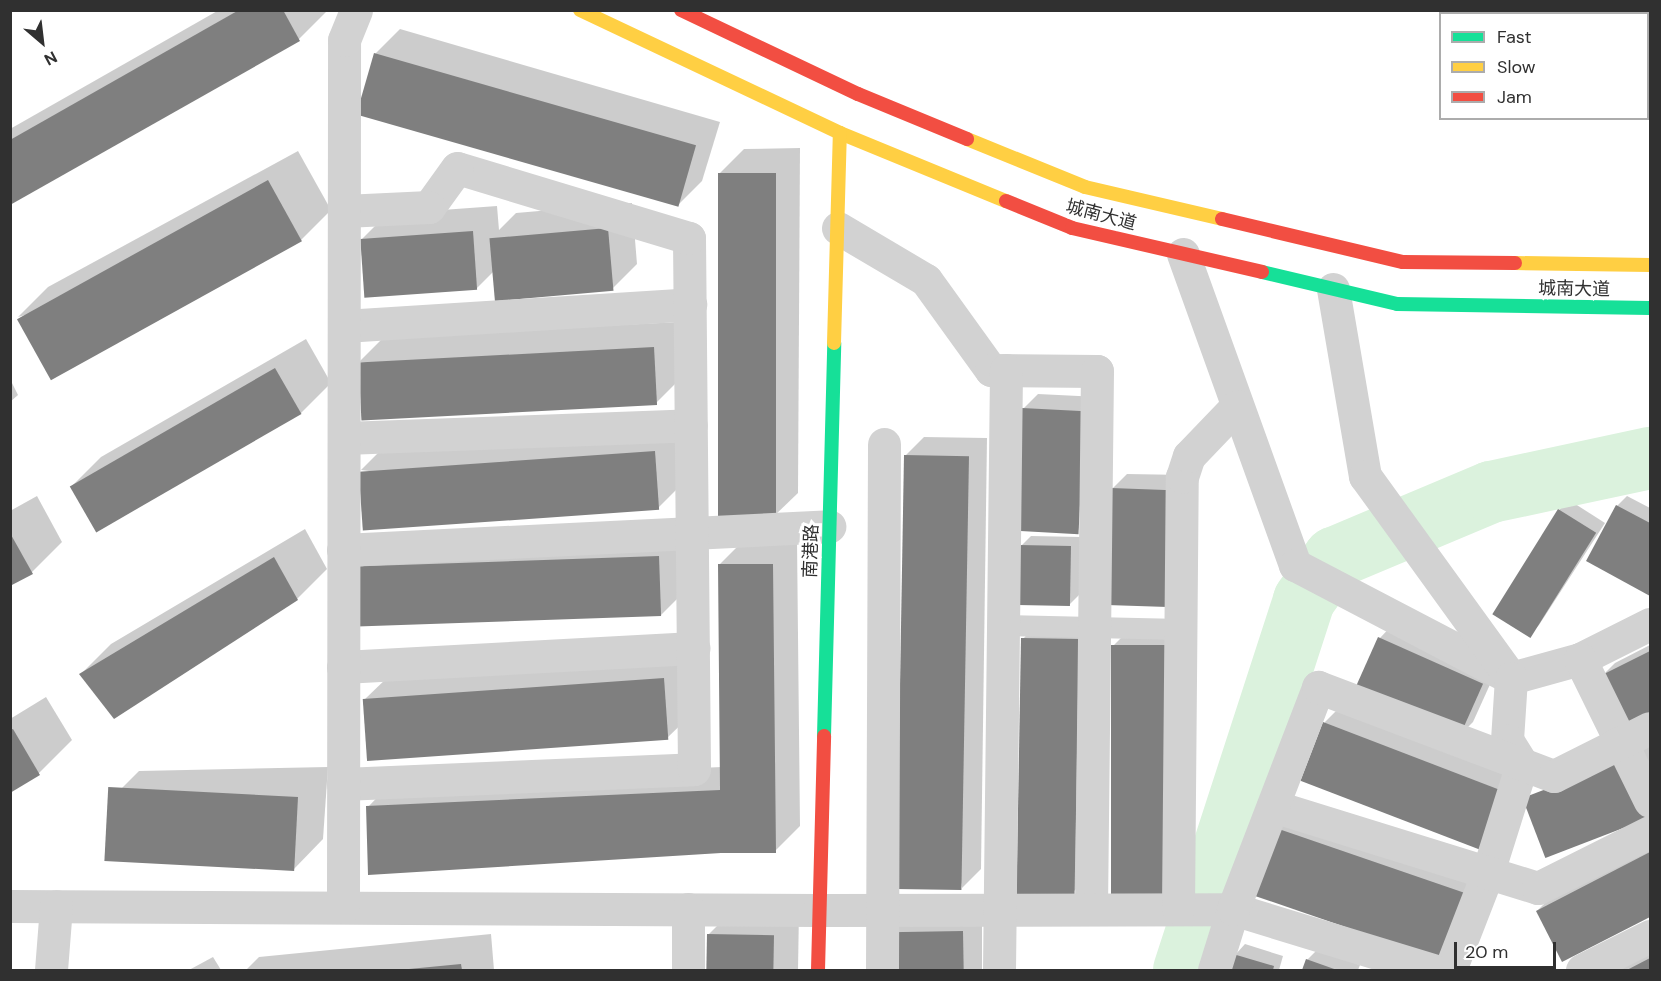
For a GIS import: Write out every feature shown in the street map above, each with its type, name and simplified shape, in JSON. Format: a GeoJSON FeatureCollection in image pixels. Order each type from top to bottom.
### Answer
{"type":"FeatureCollection","features":[{"type":"Feature","properties":{"kind":"main road","name":"城南大道"},"geometry":{"type":"LineString","coordinates":[[580,10],[840,134],[1072,228],[1397,304],[1650,308]]}},
{"type":"Feature","properties":{"kind":"main road","name":"城南大道"},"geometry":{"type":"LineString","coordinates":[[681,10],[858,94],[1085,187],[1403,262],[1650,265]]}},
{"type":"Feature","properties":{"kind":"main road","name":"南港路"},"geometry":{"type":"LineString","coordinates":[[818,970],[840,134]]}},
{"type":"Feature","properties":{"kind":"street"},"geometry":{"type":"LineString","coordinates":[[343,907],[344,40],[356,10]]}},
{"type":"Feature","properties":{"kind":"street"},"geometry":{"type":"LineString","coordinates":[[343,784],[694,769],[689,238],[457,168],[429,207],[344,211]]}},
{"type":"Feature","properties":{"kind":"street"},"geometry":{"type":"LineString","coordinates":[[838,228],[926,280],[991,370],[1097,371],[1090,909]]}},
{"type":"Feature","properties":{"kind":"street"},"geometry":{"type":"LineString","coordinates":[[1183,254],[1294,565],[1511,678],[1580,659],[1650,624]]}},
{"type":"Feature","properties":{"kind":"street"},"geometry":{"type":"LineString","coordinates":[[1333,289],[1365,476],[1511,678],[1507,740],[1522,764],[1488,872],[1450,970]]}},
{"type":"Feature","properties":{"kind":"street"},"geometry":{"type":"LineString","coordinates":[[344,326],[690,304]]}},
{"type":"Feature","properties":{"kind":"street"},"geometry":{"type":"LineString","coordinates":[[999,970],[1006,370]]}},
{"type":"Feature","properties":{"kind":"street"},"geometry":{"type":"LineString","coordinates":[[1178,908],[1182,477],[1189,456],[1237,406]]}},
{"type":"Feature","properties":{"kind":"street"},"geometry":{"type":"LineString","coordinates":[[344,438],[691,425]]}},
{"type":"Feature","properties":{"kind":"street"},"geometry":{"type":"LineString","coordinates":[[882,970],[884,444]]}},
{"type":"Feature","properties":{"kind":"street"},"geometry":{"type":"LineString","coordinates":[[343,550],[830,526]]}},
{"type":"Feature","properties":{"kind":"street"},"geometry":{"type":"LineString","coordinates":[[344,667],[693,648]]}},
{"type":"Feature","properties":{"kind":"street"},"geometry":{"type":"LineString","coordinates":[[1580,659],[1650,801]]}},
{"type":"Feature","properties":{"kind":"street"},"geometry":{"type":"LineString","coordinates":[[1214,970],[1233,909],[1318,687],[1554,776],[1650,728]]}},
{"type":"Feature","properties":{"kind":"street"},"geometry":{"type":"LineString","coordinates":[[1273,806],[1538,888],[1650,832]]}},
{"type":"Feature","properties":{"kind":"street"},"geometry":{"type":"LineString","coordinates":[[10,906],[819,910],[1233,909],[1434,970]]}},
{"type":"Feature","properties":{"kind":"street"},"geometry":{"type":"LineString","coordinates":[[51,970],[56,906]]}},
{"type":"Feature","properties":{"kind":"street"},"geometry":{"type":"LineString","coordinates":[[688,909],[688,970]]}},
{"type":"Feature","properties":{"kind":"street"},"geometry":{"type":"LineString","coordinates":[[1582,970],[1650,936]]}},
{"type":"Feature","properties":{"kind":"lane"},"geometry":{"type":"LineString","coordinates":[[1003,625],[1181,629]]}},
{"type":"Feature","properties":{"kind":"building"},"geometry":{"type":"Polygon","coordinates":[[[239,10],[283,10],[300,41],[10,205],[10,140],[239,10]]]}},
{"type":"Feature","properties":{"kind":"building"},"geometry":{"type":"Polygon","coordinates":[[[374,53],[696,145],[678,207],[356,115],[374,53]]]}},
{"type":"Feature","properties":{"kind":"building"},"geometry":{"type":"Polygon","coordinates":[[[718,173],[776,173],[776,520],[718,520],[718,173]]]}},
{"type":"Feature","properties":{"kind":"building"},"geometry":{"type":"Polygon","coordinates":[[[268,180],[302,241],[51,380],[17,319],[268,180]]]}},
{"type":"Feature","properties":{"kind":"building"},"geometry":{"type":"Polygon","coordinates":[[[608,228],[613,291],[495,301],[489,238],[608,228]]]}},
{"type":"Feature","properties":{"kind":"building"},"geometry":{"type":"Polygon","coordinates":[[[473,231],[477,290],[364,298],[360,239],[473,231]]]}},
{"type":"Feature","properties":{"kind":"building"},"geometry":{"type":"Polygon","coordinates":[[[654,347],[657,405],[361,420],[358,362],[654,347]]]}},
{"type":"Feature","properties":{"kind":"building"},"geometry":{"type":"Polygon","coordinates":[[[275,368],[302,414],[96,532],[70,486],[275,368]]]}},
{"type":"Feature","properties":{"kind":"building"},"geometry":{"type":"Polygon","coordinates":[[[1022,408],[1085,411],[1078,534],[1016,531],[1022,408]]]}},
{"type":"Feature","properties":{"kind":"building"},"geometry":{"type":"Polygon","coordinates":[[[655,451],[659,510],[363,531],[359,472],[655,451]]]}},
{"type":"Feature","properties":{"kind":"building"},"geometry":{"type":"Polygon","coordinates":[[[904,455],[969,456],[961,890],[896,889],[904,455]]]}},
{"type":"Feature","properties":{"kind":"building"},"geometry":{"type":"Polygon","coordinates":[[[1111,488],[1172,490],[1168,607],[1107,605],[1111,488]]]}},
{"type":"Feature","properties":{"kind":"building"},"geometry":{"type":"Polygon","coordinates":[[[1616,505],[1650,523],[1650,596],[1586,561],[1616,505]]]}},
{"type":"Feature","properties":{"kind":"building"},"geometry":{"type":"Polygon","coordinates":[[[1558,509],[1596,533],[1530,638],[1492,614],[1558,509]]]}},
{"type":"Feature","properties":{"kind":"building"},"geometry":{"type":"Polygon","coordinates":[[[10,533],[33,574],[10,586],[10,533]]]}},
{"type":"Feature","properties":{"kind":"building"},"geometry":{"type":"Polygon","coordinates":[[[1019,545],[1071,546],[1070,606],[1018,605],[1019,545]]]}},
{"type":"Feature","properties":{"kind":"building"},"geometry":{"type":"Polygon","coordinates":[[[659,556],[661,616],[357,627],[355,567],[659,556]]]}},
{"type":"Feature","properties":{"kind":"building"},"geometry":{"type":"Polygon","coordinates":[[[274,557],[298,600],[114,719],[79,674],[274,557]]]}},
{"type":"Feature","properties":{"kind":"building"},"geometry":{"type":"Polygon","coordinates":[[[718,564],[773,564],[776,853],[721,853],[368,875],[366,806],[720,790],[718,564]]]}},
{"type":"Feature","properties":{"kind":"building"},"geometry":{"type":"Polygon","coordinates":[[[1378,637],[1483,684],[1459,739],[1354,692],[1378,637]]]}},
{"type":"Feature","properties":{"kind":"building"},"geometry":{"type":"Polygon","coordinates":[[[1021,638],[1079,639],[1075,895],[1017,894],[1021,638]]]}},
{"type":"Feature","properties":{"kind":"building"},"geometry":{"type":"Polygon","coordinates":[[[1111,645],[1169,645],[1169,900],[1111,900],[1111,645]]]}},
{"type":"Feature","properties":{"kind":"building"},"geometry":{"type":"Polygon","coordinates":[[[1650,651],[1650,713],[1623,727],[1598,677],[1650,651]]]}},
{"type":"Feature","properties":{"kind":"building"},"geometry":{"type":"Polygon","coordinates":[[[664,678],[668,740],[367,761],[363,699],[664,678]]]}},
{"type":"Feature","properties":{"kind":"building"},"geometry":{"type":"Polygon","coordinates":[[[1323,722],[1506,792],[1483,851],[1300,781],[1323,722]]]}},
{"type":"Feature","properties":{"kind":"building"},"geometry":{"type":"Polygon","coordinates":[[[13,729],[40,775],[10,793],[10,730],[13,729]]]}},
{"type":"Feature","properties":{"kind":"building"},"geometry":{"type":"Polygon","coordinates":[[[1627,758],[1650,818],[1545,858],[1522,798],[1627,758]]]}},
{"type":"Feature","properties":{"kind":"building"},"geometry":{"type":"Polygon","coordinates":[[[108,787],[298,797],[294,871],[104,861],[108,787]]]}},
{"type":"Feature","properties":{"kind":"building"},"geometry":{"type":"Polygon","coordinates":[[[1270,826],[1469,894],[1445,962],[1247,893],[1270,826]]]}},
{"type":"Feature","properties":{"kind":"building"},"geometry":{"type":"Polygon","coordinates":[[[1650,852],[1650,917],[1562,962],[1536,911],[1650,852]]]}},
{"type":"Feature","properties":{"kind":"building"},"geometry":{"type":"Polygon","coordinates":[[[963,931],[964,970],[890,970],[889,932],[963,931]]]}},
{"type":"Feature","properties":{"kind":"building"},"geometry":{"type":"Polygon","coordinates":[[[707,934],[774,935],[773,970],[706,970],[707,934]]]}},
{"type":"Feature","properties":{"kind":"building"},"geometry":{"type":"Polygon","coordinates":[[[1233,954],[1274,966],[1273,970],[1228,970],[1233,954]]]}},
{"type":"Feature","properties":{"kind":"building"},"geometry":{"type":"Polygon","coordinates":[[[1650,958],[1650,970],[1627,970],[1650,958]]]}},
{"type":"Feature","properties":{"kind":"building"},"geometry":{"type":"Polygon","coordinates":[[[1306,959],[1337,970],[1302,970],[1306,959]]]}},
{"type":"Feature","properties":{"kind":"building"},"geometry":{"type":"Polygon","coordinates":[[[461,964],[462,970],[409,970],[409,969],[461,964]]]}},
{"type":"Feature","properties":{"kind":"waterway"},"geometry":{"type":"LineString","coordinates":[[1184,970],[1304,600],[1334,558],[1491,492],[1650,458]]}},
{"type":"Feature","properties":{"kind":"traffic: fast"},"geometry":{"type":"LineString","coordinates":[[1262,272],[1397,304],[1650,308]]}},
{"type":"Feature","properties":{"kind":"traffic: fast"},"geometry":{"type":"LineString","coordinates":[[824,736],[834,343]]}},
{"type":"Feature","properties":{"kind":"traffic: slow"},"geometry":{"type":"LineString","coordinates":[[580,10],[840,133],[1006,201]]}},
{"type":"Feature","properties":{"kind":"traffic: slow"},"geometry":{"type":"LineString","coordinates":[[834,343],[840,133]]}},
{"type":"Feature","properties":{"kind":"traffic: slow"},"geometry":{"type":"LineString","coordinates":[[967,139],[1085,187],[1222,219]]}},
{"type":"Feature","properties":{"kind":"traffic: slow"},"geometry":{"type":"LineString","coordinates":[[1515,263],[1650,265]]}},
{"type":"Feature","properties":{"kind":"traffic: jam"},"geometry":{"type":"LineString","coordinates":[[681,10],[858,94],[967,139]]}},
{"type":"Feature","properties":{"kind":"traffic: jam"},"geometry":{"type":"LineString","coordinates":[[1006,201],[1072,228],[1262,272]]}},
{"type":"Feature","properties":{"kind":"traffic: jam"},"geometry":{"type":"LineString","coordinates":[[1222,219],[1403,262],[1515,263]]}},
{"type":"Feature","properties":{"kind":"traffic: jam"},"geometry":{"type":"LineString","coordinates":[[818,970],[824,736]]}}]}
